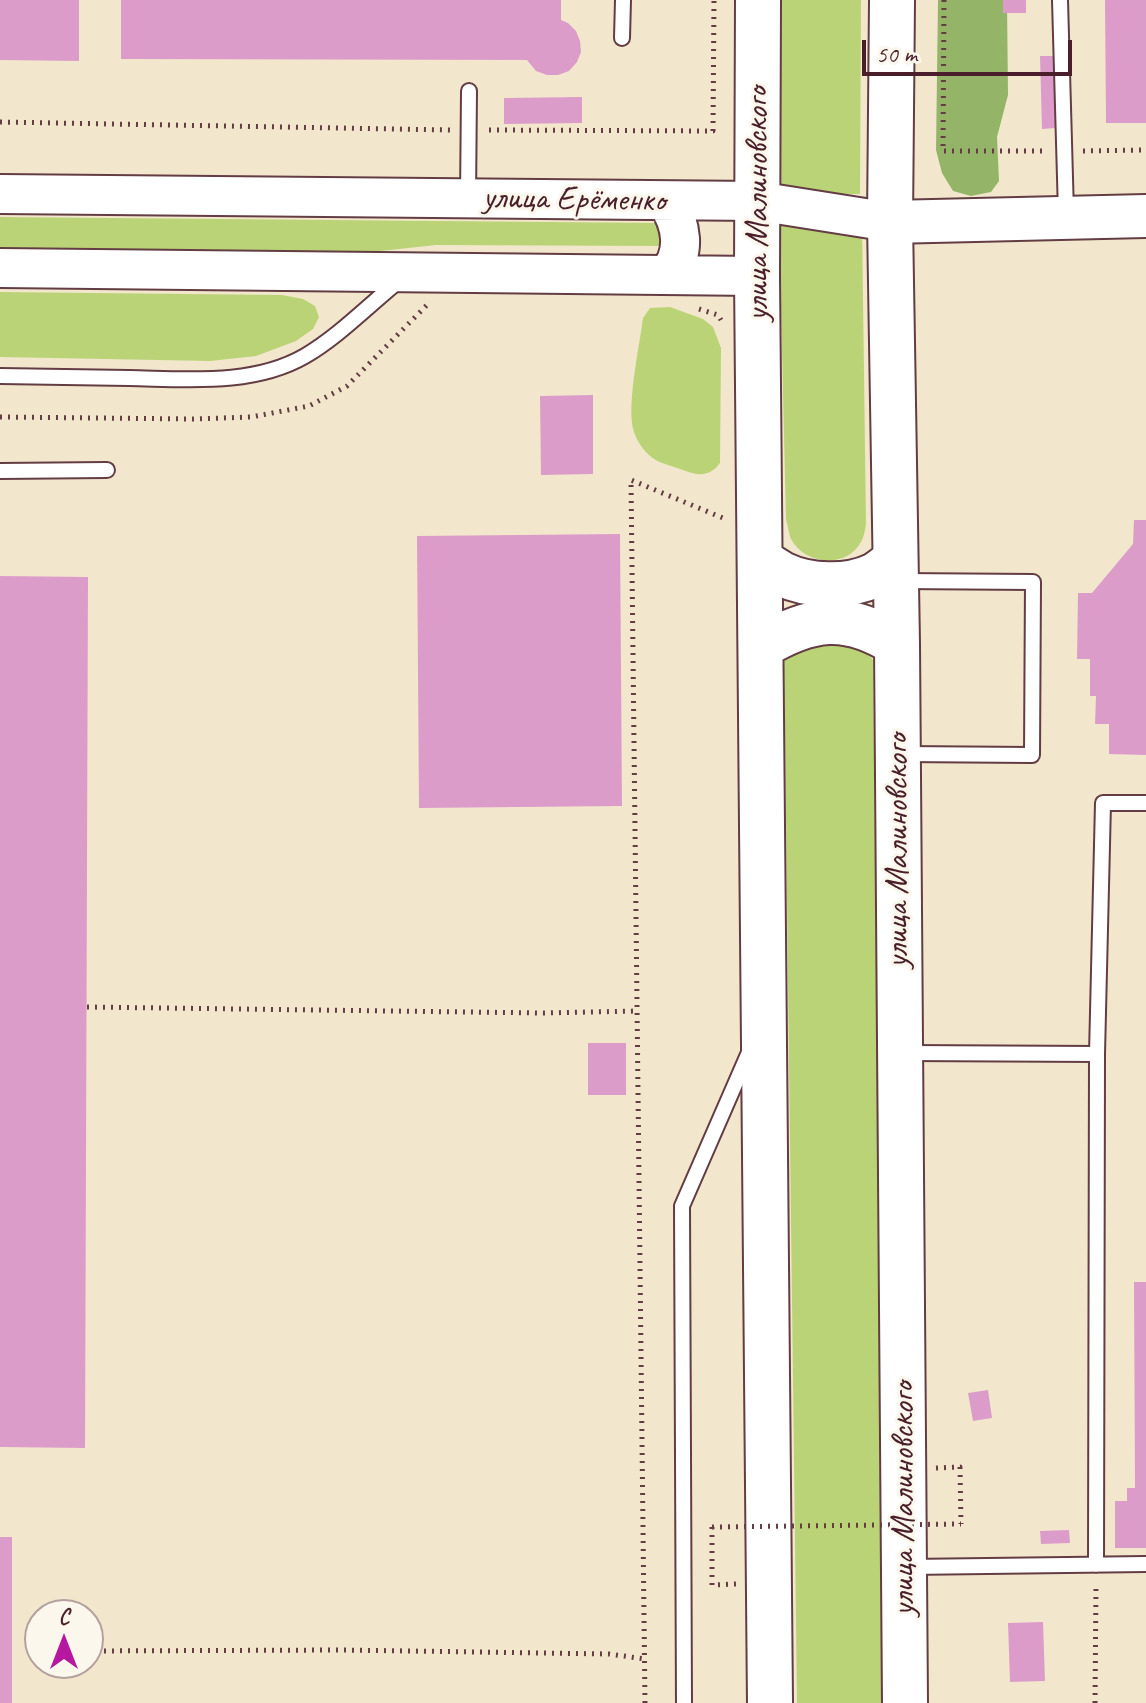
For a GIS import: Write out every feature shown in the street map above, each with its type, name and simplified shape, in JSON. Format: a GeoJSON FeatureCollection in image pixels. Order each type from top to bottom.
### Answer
{"type":"FeatureCollection","features":[{"type":"Feature","properties":{"kind":"highway","name":"улица Малиновского"},"geometry":{"type":"LineString","coordinates":[[758,0],[757,276],[770,1703]]}},
{"type":"Feature","properties":{"kind":"highway","name":"улица Малиновского"},"geometry":{"type":"LineString","coordinates":[[892,0],[890,222],[897,644],[905,1703]]}},
{"type":"Feature","properties":{"kind":"highway"},"geometry":{"type":"LineString","coordinates":[[760,561],[784,575],[829,584],[854,582],[896,570]]}},
{"type":"Feature","properties":{"kind":"highway"},"geometry":{"type":"LineString","coordinates":[[762,646],[809,624],[831,622],[854,624],[878,632],[897,644]]}},
{"type":"Feature","properties":{"kind":"main road","name":"улица Ерёменко"},"geometry":{"type":"LineString","coordinates":[[890,222],[1146,216]]}},
{"type":"Feature","properties":{"kind":"street","name":"улица Ерёменко"},"geometry":{"type":"LineString","coordinates":[[0,194],[757,201],[890,222]]}},
{"type":"Feature","properties":{"kind":"street"},"geometry":{"type":"LineString","coordinates":[[666,201],[675,214],[681,236],[675,266],[667,275]]}},
{"type":"Feature","properties":{"kind":"street"},"geometry":{"type":"LineString","coordinates":[[0,268],[757,276]]}},
{"type":"Feature","properties":{"kind":"lane"},"geometry":{"type":"LineString","coordinates":[[622,38],[623,0]]}},
{"type":"Feature","properties":{"kind":"lane"},"geometry":{"type":"LineString","coordinates":[[1060,0],[1066,218]]}},
{"type":"Feature","properties":{"kind":"lane"},"geometry":{"type":"LineString","coordinates":[[468,199],[469,91]]}},
{"type":"Feature","properties":{"kind":"lane"},"geometry":{"type":"LineString","coordinates":[[0,376],[206,379],[262,373],[304,357],[410,273]]}},
{"type":"Feature","properties":{"kind":"lane"},"geometry":{"type":"LineString","coordinates":[[0,471],[107,470]]}},
{"type":"Feature","properties":{"kind":"lane"},"geometry":{"type":"LineString","coordinates":[[896,570],[1033,582],[1032,755],[898,754]]}},
{"type":"Feature","properties":{"kind":"lane"},"geometry":{"type":"LineString","coordinates":[[1096,1565],[1097,1054],[1103,803],[1146,803]]}},
{"type":"Feature","properties":{"kind":"lane"},"geometry":{"type":"LineString","coordinates":[[684,1703],[682,1206],[764,1017]]}},
{"type":"Feature","properties":{"kind":"lane"},"geometry":{"type":"LineString","coordinates":[[900,1053],[1097,1054]]}},
{"type":"Feature","properties":{"kind":"lane"},"geometry":{"type":"LineString","coordinates":[[904,1567],[1146,1564]]}},
{"type":"Feature","properties":{"kind":"path"},"geometry":{"type":"LineString","coordinates":[[0,122],[713,131],[714,0]]}},
{"type":"Feature","properties":{"kind":"path"},"geometry":{"type":"LineString","coordinates":[[944,0],[943,151],[1146,150]]}},
{"type":"Feature","properties":{"kind":"path"},"geometry":{"type":"LineString","coordinates":[[0,417],[251,417],[309,406],[347,386],[425,306],[434,303]]}},
{"type":"Feature","properties":{"kind":"path"},"geometry":{"type":"LineString","coordinates":[[688,306],[718,315],[725,325]]}},
{"type":"Feature","properties":{"kind":"path"},"geometry":{"type":"LineString","coordinates":[[645,1703],[631,480],[723,518],[725,504]]}},
{"type":"Feature","properties":{"kind":"path"},"geometry":{"type":"LineString","coordinates":[[87,1007],[543,1013],[637,1011]]}},
{"type":"Feature","properties":{"kind":"path"},"geometry":{"type":"LineString","coordinates":[[712,1585],[712,1527],[961,1524],[960,1467]]}},
{"type":"Feature","properties":{"kind":"path"},"geometry":{"type":"LineString","coordinates":[[1095,1703],[1096,1565]]}},
{"type":"Feature","properties":{"kind":"path"},"geometry":{"type":"LineString","coordinates":[[104,1651],[343,1650],[609,1654],[645,1659]]}},
{"type":"Feature","properties":{"kind":"green space"},"geometry":{"type":"Polygon","coordinates":[[[781,0],[861,0],[860,194],[780,194],[781,0]]]}},
{"type":"Feature","properties":{"kind":"green space"},"geometry":{"type":"Polygon","coordinates":[[[938,0],[1007,0],[1008,95],[997,137],[999,181],[991,192],[971,196],[953,191],[942,173],[936,150],[938,0]]]}},
{"type":"Feature","properties":{"kind":"green space"},"geometry":{"type":"Polygon","coordinates":[[[0,217],[658,223],[664,242],[658,246],[436,245],[334,256],[0,253],[0,217]]]}},
{"type":"Feature","properties":{"kind":"green space"},"geometry":{"type":"Polygon","coordinates":[[[779,223],[862,223],[866,524],[862,540],[854,551],[836,560],[815,558],[797,548],[786,520],[779,223]]]}},
{"type":"Feature","properties":{"kind":"green space"},"geometry":{"type":"Polygon","coordinates":[[[0,292],[282,295],[303,299],[315,306],[319,317],[313,329],[296,341],[256,356],[210,361],[0,357],[0,292]]]}},
{"type":"Feature","properties":{"kind":"green space"},"geometry":{"type":"Polygon","coordinates":[[[670,307],[703,319],[713,327],[721,348],[720,463],[703,474],[688,472],[652,458],[635,436],[633,427],[633,385],[643,318],[650,308],[670,307]]]}},
{"type":"Feature","properties":{"kind":"green space"},"geometry":{"type":"Polygon","coordinates":[[[808,639],[862,646],[873,660],[884,1703],[797,1703],[784,659],[808,639]]]}},
{"type":"Feature","properties":{"kind":"building"},"geometry":{"type":"Polygon","coordinates":[[[0,0],[79,0],[79,61],[0,60],[0,0]]]}},
{"type":"Feature","properties":{"kind":"building"},"geometry":{"type":"Polygon","coordinates":[[[121,0],[561,0],[561,20],[576,31],[581,52],[569,71],[558,75],[536,71],[527,60],[121,59],[121,0]]]}},
{"type":"Feature","properties":{"kind":"building"},"geometry":{"type":"Polygon","coordinates":[[[1003,0],[1026,0],[1026,13],[1003,13],[1003,0]]]}},
{"type":"Feature","properties":{"kind":"building"},"geometry":{"type":"Polygon","coordinates":[[[1105,0],[1146,0],[1146,123],[1106,123],[1105,0]]]}},
{"type":"Feature","properties":{"kind":"building"},"geometry":{"type":"Polygon","coordinates":[[[1040,56],[1054,56],[1056,128],[1042,129],[1040,56]]]}},
{"type":"Feature","properties":{"kind":"building"},"geometry":{"type":"Polygon","coordinates":[[[582,97],[582,123],[504,124],[504,98],[582,97]]]}},
{"type":"Feature","properties":{"kind":"building"},"geometry":{"type":"Polygon","coordinates":[[[593,395],[593,474],[541,475],[540,396],[593,395]]]}},
{"type":"Feature","properties":{"kind":"building"},"geometry":{"type":"Polygon","coordinates":[[[1134,520],[1146,520],[1146,755],[1109,754],[1109,724],[1095,724],[1096,696],[1090,696],[1090,659],[1077,659],[1078,593],[1092,593],[1133,544],[1134,520]]]}},
{"type":"Feature","properties":{"kind":"building"},"geometry":{"type":"Polygon","coordinates":[[[620,534],[622,806],[419,808],[417,536],[620,534]]]}},
{"type":"Feature","properties":{"kind":"building"},"geometry":{"type":"Polygon","coordinates":[[[0,576],[88,577],[85,1448],[0,1447],[0,576]]]}},
{"type":"Feature","properties":{"kind":"building"},"geometry":{"type":"Polygon","coordinates":[[[588,1043],[626,1043],[626,1095],[588,1095],[588,1043]]]}},
{"type":"Feature","properties":{"kind":"building"},"geometry":{"type":"Polygon","coordinates":[[[1134,1282],[1146,1282],[1146,1548],[1115,1548],[1115,1501],[1127,1501],[1127,1488],[1135,1488],[1134,1282]]]}},
{"type":"Feature","properties":{"kind":"building"},"geometry":{"type":"Polygon","coordinates":[[[988,1390],[992,1418],[973,1421],[968,1393],[988,1390]]]}},
{"type":"Feature","properties":{"kind":"building"},"geometry":{"type":"Polygon","coordinates":[[[1069,1530],[1070,1543],[1041,1544],[1040,1531],[1069,1530]]]}},
{"type":"Feature","properties":{"kind":"building"},"geometry":{"type":"Polygon","coordinates":[[[0,1537],[12,1537],[12,1703],[0,1703],[0,1537]]]}},
{"type":"Feature","properties":{"kind":"building"},"geometry":{"type":"Polygon","coordinates":[[[1043,1622],[1045,1681],[1010,1682],[1008,1623],[1043,1622]]]}}]}
